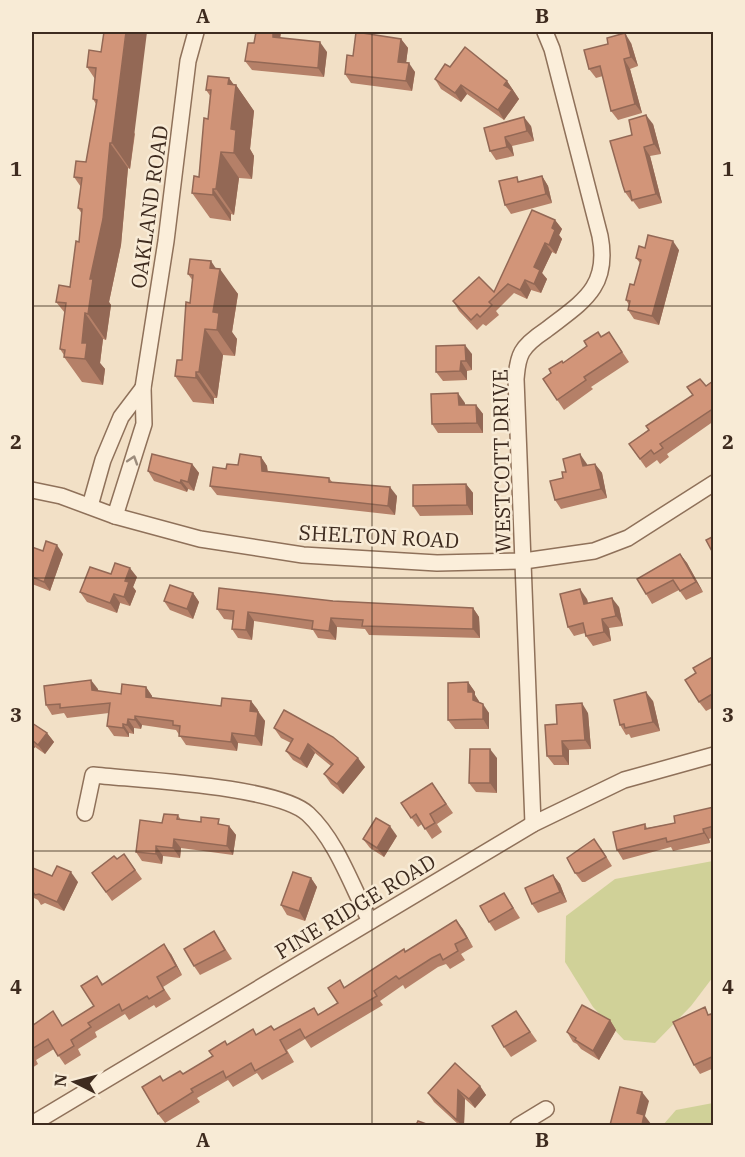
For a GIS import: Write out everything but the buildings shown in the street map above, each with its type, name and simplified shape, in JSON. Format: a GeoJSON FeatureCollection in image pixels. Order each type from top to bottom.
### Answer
{"type":"FeatureCollection","features":[{"type":"Feature","properties":{"kind":"street","name":"OAKLAND ROAD"},"geometry":{"type":"LineString","coordinates":[[115,516],[144,424],[143,388],[166,241],[188,61],[196,32]]}},
{"type":"Feature","properties":{"kind":"street","name":"WESTCOTT DRIVE"},"geometry":{"type":"LineString","coordinates":[[533,824],[516,379],[523,351],[532,340],[592,293],[602,266],[600,236],[552,49],[545,32]]}},
{"type":"Feature","properties":{"kind":"street","name":"OAKLAND ROAD"},"geometry":{"type":"LineString","coordinates":[[90,506],[103,460],[121,417],[143,388]]}},
{"type":"Feature","properties":{"kind":"street","name":"SHELTON ROAD"},"geometry":{"type":"LineString","coordinates":[[32,490],[200,539],[303,555],[437,563],[524,561],[594,551],[628,538],[714,483]]}},
{"type":"Feature","properties":{"kind":"street","name":"PINE RIDGE ROAD"},"geometry":{"type":"LineString","coordinates":[[32,1124],[533,824],[624,780],[714,755]]}},
{"type":"Feature","properties":{"kind":"street"},"geometry":{"type":"LineString","coordinates":[[85,813],[93,775],[224,790],[292,803],[308,814],[328,841],[370,921]]}},
{"type":"Feature","properties":{"kind":"street"},"geometry":{"type":"LineString","coordinates":[[518,1125],[546,1109]]}},
{"type":"Feature","properties":{"kind":"green space"},"geometry":{"type":"Polygon","coordinates":[[[713,861],[713,977],[691,1006],[655,1043],[624,1040],[593,1007],[565,962],[566,916],[615,879],[713,861]]]}},
{"type":"Feature","properties":{"kind":"green space"},"geometry":{"type":"Polygon","coordinates":[[[713,1103],[713,1125],[663,1125],[676,1110],[713,1103]]]}}]}
